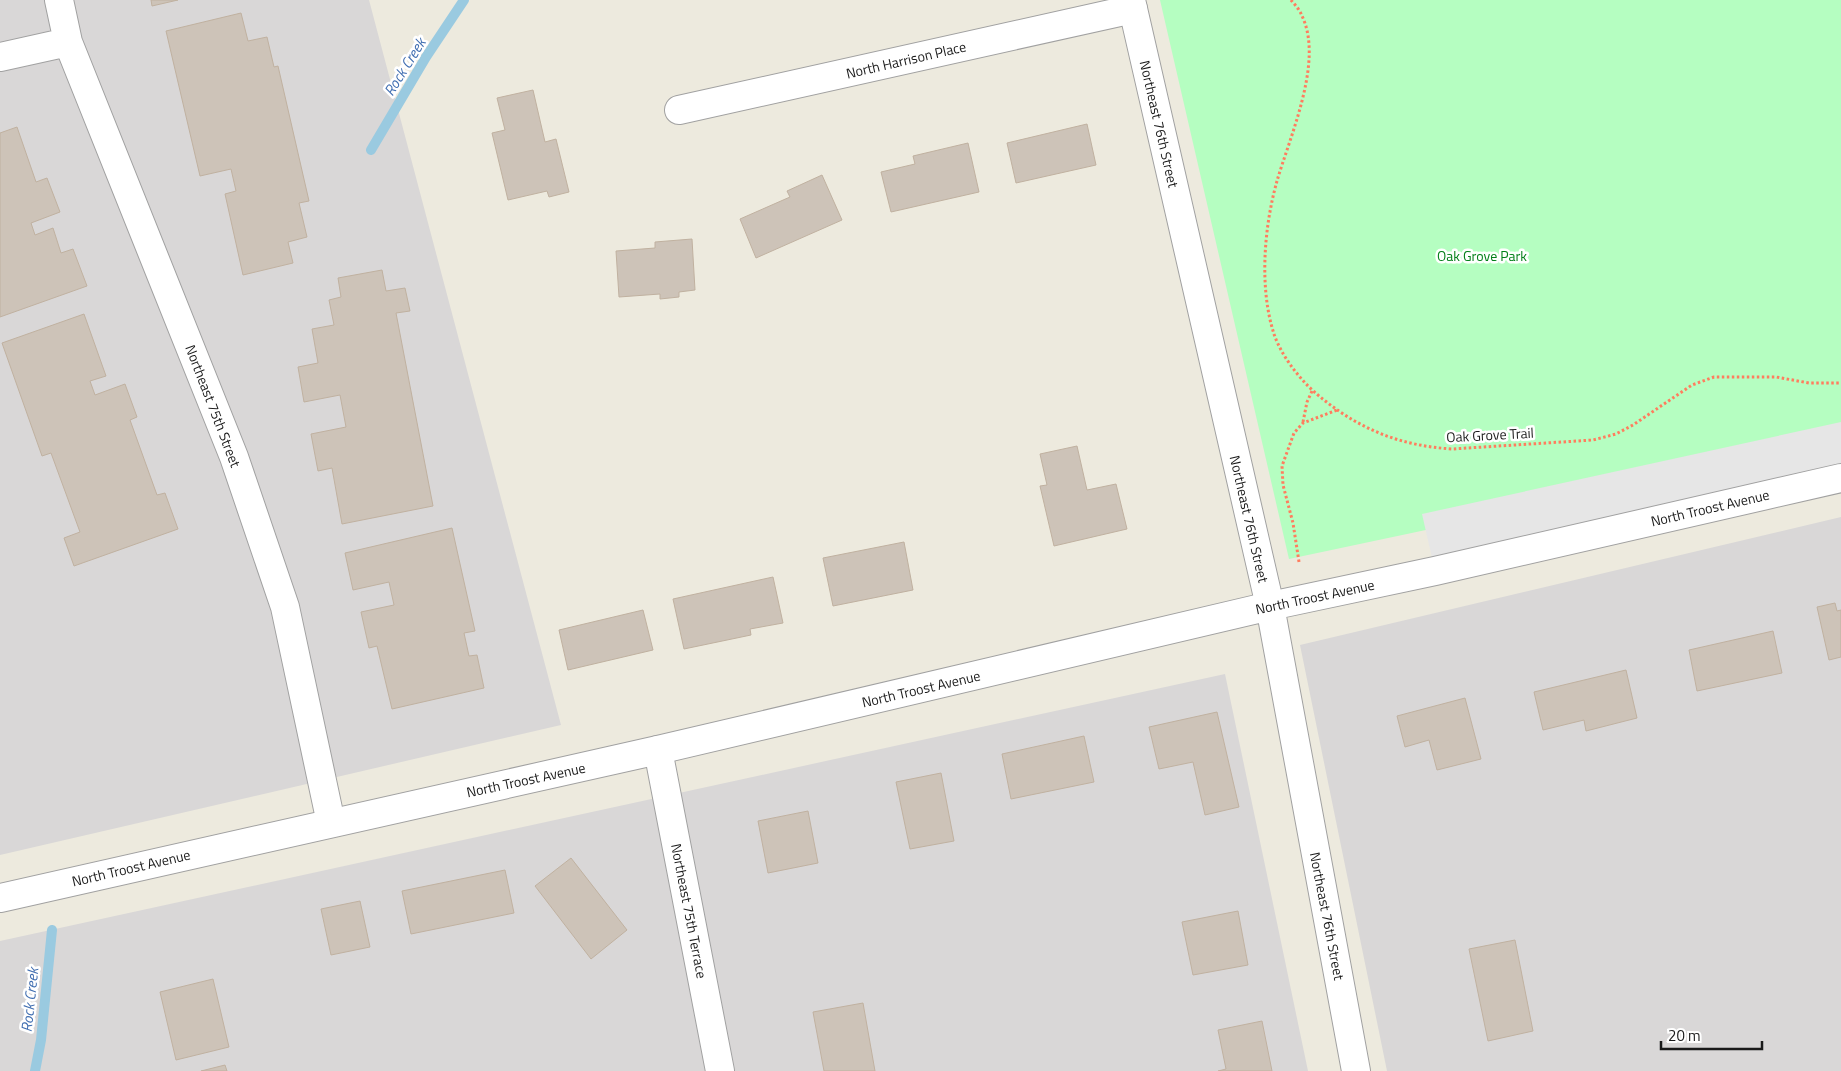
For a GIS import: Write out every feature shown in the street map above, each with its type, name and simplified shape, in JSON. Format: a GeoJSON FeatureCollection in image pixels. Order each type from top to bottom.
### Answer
{"type":"FeatureCollection","features":[{"type":"Feature","properties":{"kind":"street","name":"Northeast 75th Street"},"geometry":{"type":"LineString","coordinates":[[59,0],[68,42],[234,457],[285,607],[330,823]]}},
{"type":"Feature","properties":{"kind":"street","name":"North Harrison Place"},"geometry":{"type":"LineString","coordinates":[[679,110],[1132,4]]}},
{"type":"Feature","properties":{"kind":"street","name":"Northeast 76th Street"},"geometry":{"type":"LineString","coordinates":[[1132,4],[1270,606],[1356,1071]]}},
{"type":"Feature","properties":{"kind":"street"},"geometry":{"type":"LineString","coordinates":[[0,57],[68,42]]}},
{"type":"Feature","properties":{"kind":"street","name":"North Troost Avenue"},"geometry":{"type":"LineString","coordinates":[[0,898],[658,750],[1270,606],[1841,478]]}},
{"type":"Feature","properties":{"kind":"street","name":"Northeast 75th Terrace"},"geometry":{"type":"LineString","coordinates":[[658,750],[720,1071]]}},
{"type":"Feature","properties":{"kind":"path","name":"Oak Grove Trail"},"geometry":{"type":"LineString","coordinates":[[1292,0],[1302,16],[1308,36],[1309,65],[1304,96],[1268,216],[1265,257],[1266,300],[1274,335],[1291,366],[1312,391],[1337,410],[1378,434],[1409,444],[1452,449],[1593,440],[1616,434],[1634,425],[1692,385],[1714,377],[1776,377],[1809,383],[1841,383]]}},
{"type":"Feature","properties":{"kind":"path"},"geometry":{"type":"LineString","coordinates":[[1303,423],[1312,391]]}},
{"type":"Feature","properties":{"kind":"path"},"geometry":{"type":"LineString","coordinates":[[1299,562],[1295,531],[1282,476],[1282,466],[1294,433],[1303,423],[1337,410]]}},
{"type":"Feature","properties":{"kind":"shaded area"},"geometry":{"type":"Polygon","coordinates":[[[0,0],[369,0],[561,725],[0,855],[0,0]]]}},
{"type":"Feature","properties":{"kind":"shaded area"},"geometry":{"type":"Polygon","coordinates":[[[1841,422],[1841,479],[1435,571],[1422,514],[1841,422]]]}},
{"type":"Feature","properties":{"kind":"shaded area"},"geometry":{"type":"Polygon","coordinates":[[[1841,517],[1841,1071],[1387,1071],[1300,645],[1841,517]]]}},
{"type":"Feature","properties":{"kind":"shaded area"},"geometry":{"type":"Polygon","coordinates":[[[1225,674],[1308,1071],[0,1071],[0,941],[1225,674]]]}},
{"type":"Feature","properties":{"kind":"green space","name":"Oak Grove Park"},"geometry":{"type":"Polygon","coordinates":[[[1160,0],[1841,0],[1841,442],[1289,559],[1160,0]]]}},
{"type":"Feature","properties":{"kind":"building"},"geometry":{"type":"Polygon","coordinates":[[[151,0],[178,0],[152,6],[151,0]]]}},
{"type":"Feature","properties":{"kind":"building"},"geometry":{"type":"Polygon","coordinates":[[[241,13],[248,41],[267,37],[274,67],[278,66],[309,201],[299,203],[307,237],[288,242],[293,263],[243,275],[225,194],[236,191],[231,169],[200,176],[166,31],[241,13]]]}},
{"type":"Feature","properties":{"kind":"building"},"geometry":{"type":"Polygon","coordinates":[[[533,90],[545,142],[556,139],[569,192],[549,197],[547,191],[508,200],[492,133],[505,130],[497,98],[533,90]]]}},
{"type":"Feature","properties":{"kind":"building"},"geometry":{"type":"Polygon","coordinates":[[[1087,124],[1096,165],[1016,183],[1007,143],[1087,124]]]}},
{"type":"Feature","properties":{"kind":"building"},"geometry":{"type":"Polygon","coordinates":[[[17,127],[36,182],[47,178],[60,212],[31,223],[35,235],[53,228],[61,253],[73,249],[87,286],[0,317],[0,133],[17,127]]]}},
{"type":"Feature","properties":{"kind":"building"},"geometry":{"type":"Polygon","coordinates":[[[968,143],[979,192],[891,212],[881,172],[915,164],[913,156],[968,143]]]}},
{"type":"Feature","properties":{"kind":"building"},"geometry":{"type":"Polygon","coordinates":[[[822,175],[842,220],[756,258],[740,219],[790,197],[787,191],[822,175]]]}},
{"type":"Feature","properties":{"kind":"building"},"geometry":{"type":"Polygon","coordinates":[[[692,239],[695,290],[679,292],[679,297],[660,299],[660,294],[619,297],[616,251],[655,248],[655,242],[692,239]]]}},
{"type":"Feature","properties":{"kind":"building"},"geometry":{"type":"Polygon","coordinates":[[[382,270],[386,291],[405,288],[410,311],[396,313],[433,506],[342,524],[332,468],[318,471],[311,434],[346,427],[340,395],[304,402],[298,367],[318,363],[312,329],[334,325],[329,300],[341,297],[338,278],[382,270]]]}},
{"type":"Feature","properties":{"kind":"building"},"geometry":{"type":"Polygon","coordinates":[[[84,314],[106,376],[90,381],[95,395],[125,384],[137,417],[130,420],[157,495],[165,493],[178,529],[74,566],[64,538],[80,532],[51,453],[42,456],[2,343],[84,314]]]}},
{"type":"Feature","properties":{"kind":"building"},"geometry":{"type":"Polygon","coordinates":[[[1077,446],[1087,490],[1116,484],[1127,529],[1054,546],[1040,486],[1047,485],[1040,454],[1077,446]]]}},
{"type":"Feature","properties":{"kind":"building"},"geometry":{"type":"Polygon","coordinates":[[[452,528],[475,631],[464,633],[469,656],[477,655],[484,688],[392,709],[377,646],[369,648],[361,612],[394,605],[389,582],[353,590],[345,553],[452,528]]]}},
{"type":"Feature","properties":{"kind":"building"},"geometry":{"type":"Polygon","coordinates":[[[904,542],[913,590],[833,606],[823,558],[904,542]]]}},
{"type":"Feature","properties":{"kind":"building"},"geometry":{"type":"Polygon","coordinates":[[[773,577],[783,623],[750,629],[751,635],[684,649],[673,599],[773,577]]]}},
{"type":"Feature","properties":{"kind":"building"},"geometry":{"type":"Polygon","coordinates":[[[1835,603],[1837,611],[1841,610],[1841,657],[1829,660],[1817,607],[1835,603]]]}},
{"type":"Feature","properties":{"kind":"building"},"geometry":{"type":"Polygon","coordinates":[[[643,610],[653,650],[568,670],[559,630],[643,610]]]}},
{"type":"Feature","properties":{"kind":"building"},"geometry":{"type":"Polygon","coordinates":[[[1773,631],[1782,673],[1697,691],[1689,650],[1773,631]]]}},
{"type":"Feature","properties":{"kind":"building"},"geometry":{"type":"Polygon","coordinates":[[[1626,670],[1637,718],[1586,731],[1584,720],[1543,730],[1534,692],[1626,670]]]}},
{"type":"Feature","properties":{"kind":"building"},"geometry":{"type":"Polygon","coordinates":[[[1465,698],[1481,759],[1437,770],[1429,740],[1405,747],[1397,716],[1465,698]]]}},
{"type":"Feature","properties":{"kind":"building"},"geometry":{"type":"Polygon","coordinates":[[[1217,712],[1239,807],[1205,815],[1193,762],[1159,769],[1149,727],[1217,712]]]}},
{"type":"Feature","properties":{"kind":"building"},"geometry":{"type":"Polygon","coordinates":[[[1084,736],[1094,782],[1011,799],[1002,754],[1084,736]]]}},
{"type":"Feature","properties":{"kind":"building"},"geometry":{"type":"Polygon","coordinates":[[[941,773],[954,841],[910,849],[896,782],[941,773]]]}},
{"type":"Feature","properties":{"kind":"building"},"geometry":{"type":"Polygon","coordinates":[[[808,811],[818,863],[768,873],[758,821],[808,811]]]}},
{"type":"Feature","properties":{"kind":"building"},"geometry":{"type":"Polygon","coordinates":[[[571,858],[627,930],[591,959],[535,886],[571,858]]]}},
{"type":"Feature","properties":{"kind":"building"},"geometry":{"type":"Polygon","coordinates":[[[505,870],[514,913],[411,934],[402,891],[505,870]]]}},
{"type":"Feature","properties":{"kind":"building"},"geometry":{"type":"Polygon","coordinates":[[[360,901],[370,947],[331,955],[321,909],[360,901]]]}},
{"type":"Feature","properties":{"kind":"building"},"geometry":{"type":"Polygon","coordinates":[[[1238,911],[1248,965],[1193,975],[1182,922],[1238,911]]]}},
{"type":"Feature","properties":{"kind":"building"},"geometry":{"type":"Polygon","coordinates":[[[1515,940],[1533,1031],[1488,1041],[1469,949],[1515,940]]]}},
{"type":"Feature","properties":{"kind":"building"},"geometry":{"type":"Polygon","coordinates":[[[213,979],[229,1047],[176,1060],[160,992],[213,979]]]}},
{"type":"Feature","properties":{"kind":"building"},"geometry":{"type":"Polygon","coordinates":[[[863,1003],[875,1071],[824,1071],[813,1012],[863,1003]]]}},
{"type":"Feature","properties":{"kind":"building"},"geometry":{"type":"Polygon","coordinates":[[[1262,1021],[1272,1071],[1218,1071],[1226,1069],[1218,1030],[1262,1021]]]}},
{"type":"Feature","properties":{"kind":"building"},"geometry":{"type":"Polygon","coordinates":[[[225,1065],[227,1071],[201,1071],[225,1065]]]}},
{"type":"Feature","properties":{"kind":"waterway","name":"Rock Creek"},"geometry":{"type":"LineString","coordinates":[[371,150],[426,57],[464,0]]}},
{"type":"Feature","properties":{"kind":"waterway","name":"Rock Creek"},"geometry":{"type":"LineString","coordinates":[[35,1071],[41,1040],[52,930]]}}]}
